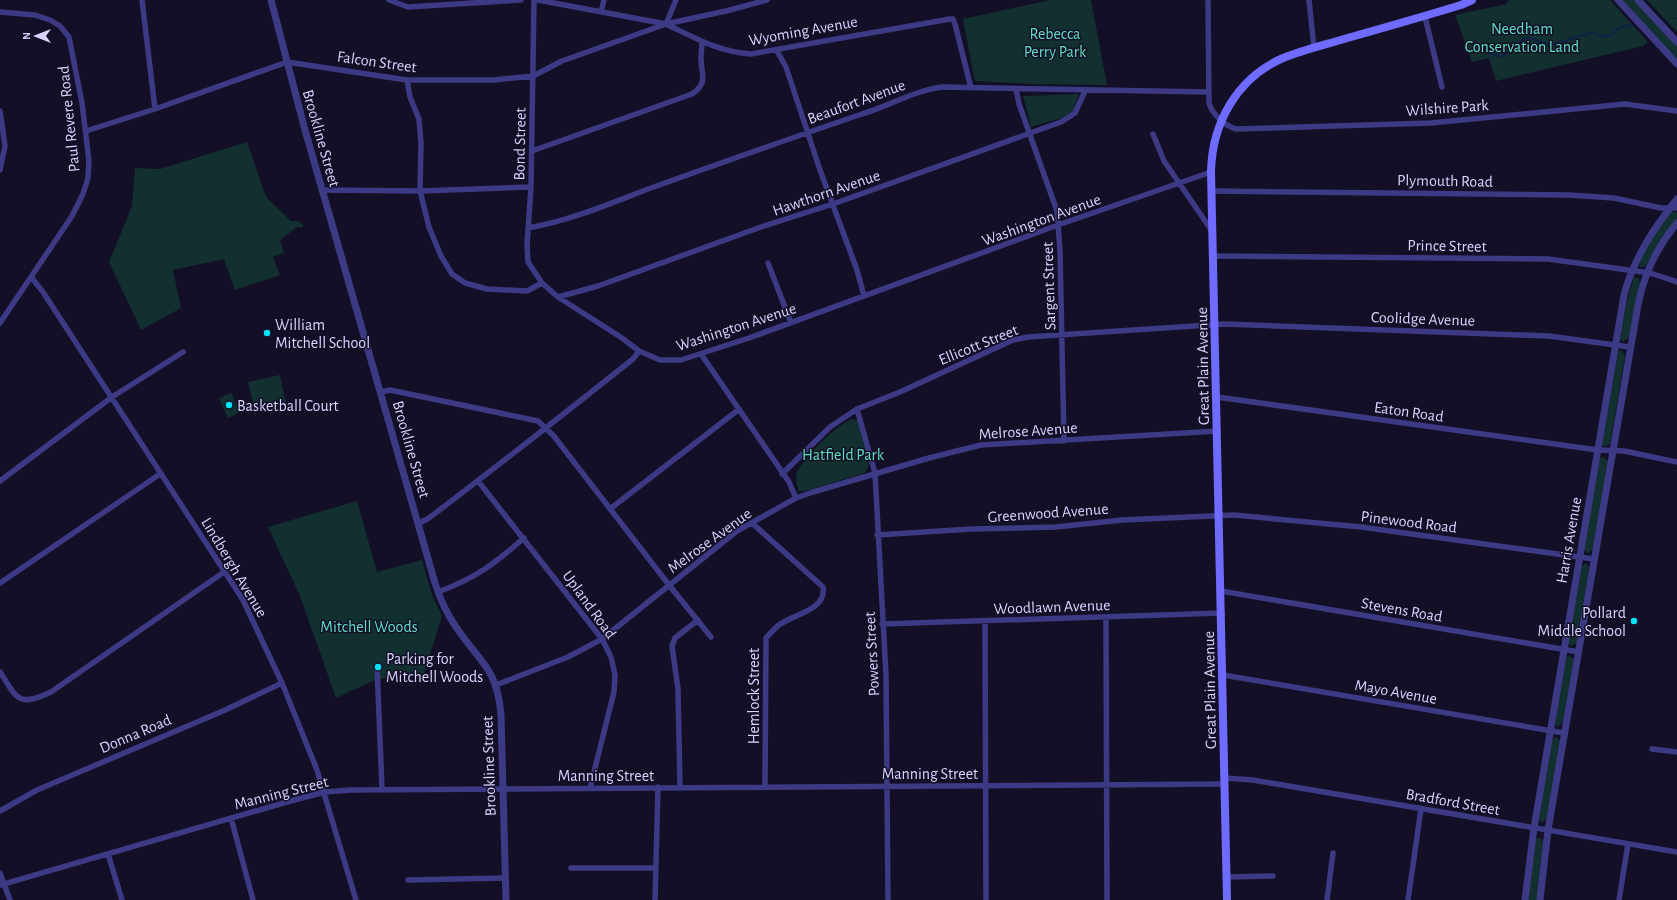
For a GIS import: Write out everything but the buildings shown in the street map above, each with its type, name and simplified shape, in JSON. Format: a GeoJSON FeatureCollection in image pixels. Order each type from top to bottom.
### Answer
{"type":"FeatureCollection","features":[{"type":"Feature","properties":{"kind":"main road","name":"Great Plain Avenue"},"geometry":{"type":"LineString","coordinates":[[1227,900],[1220,515],[1211,172],[1214,140],[1221,120],[1233,99],[1254,76],[1279,60],[1314,48],[1425,17],[1472,0]]}},
{"type":"Feature","properties":{"kind":"street"},"geometry":{"type":"LineString","coordinates":[[142,0],[155,109]]}},
{"type":"Feature","properties":{"kind":"street","name":"Brookline Street"},"geometry":{"type":"LineString","coordinates":[[271,0],[323,190],[438,592],[452,621],[484,662],[496,685],[501,715],[506,900]]}},
{"type":"Feature","properties":{"kind":"street"},"geometry":{"type":"LineString","coordinates":[[389,0],[408,7],[469,1],[521,0]]}},
{"type":"Feature","properties":{"kind":"street","name":"Bond Street"},"geometry":{"type":"LineString","coordinates":[[534,0],[532,150],[528,228],[528,262],[542,283]]}},
{"type":"Feature","properties":{"kind":"street"},"geometry":{"type":"LineString","coordinates":[[538,0],[666,24],[676,0]]}},
{"type":"Feature","properties":{"kind":"street"},"geometry":{"type":"LineString","coordinates":[[601,12],[604,0]]}},
{"type":"Feature","properties":{"kind":"street","name":"Falcon Street"},"geometry":{"type":"LineString","coordinates":[[86,130],[155,109],[287,62],[407,80],[494,80],[533,76],[562,60],[666,24],[726,11],[767,0]]}},
{"type":"Feature","properties":{"kind":"street"},"geometry":{"type":"LineString","coordinates":[[1208,0],[1208,92],[1211,109],[1221,120]]}},
{"type":"Feature","properties":{"kind":"street"},"geometry":{"type":"LineString","coordinates":[[1309,0],[1314,48]]}},
{"type":"Feature","properties":{"kind":"street"},"geometry":{"type":"LineString","coordinates":[[1618,0],[1677,64]]}},
{"type":"Feature","properties":{"kind":"street"},"geometry":{"type":"LineString","coordinates":[[1638,0],[1677,42]]}},
{"type":"Feature","properties":{"kind":"street","name":"Paul Revere Road"},"geometry":{"type":"LineString","coordinates":[[0,12],[35,15],[50,20],[60,26],[70,37],[86,130],[89,161],[88,178],[83,194],[72,216],[0,323]]}},
{"type":"Feature","properties":{"kind":"street"},"geometry":{"type":"LineString","coordinates":[[1425,17],[1442,87]]}},
{"type":"Feature","properties":{"kind":"street","name":"Wyoming Avenue"},"geometry":{"type":"LineString","coordinates":[[666,24],[702,42],[736,53],[750,54],[776,51],[829,39],[950,19],[953,20],[955,24],[971,88]]}},
{"type":"Feature","properties":{"kind":"street"},"geometry":{"type":"LineString","coordinates":[[532,150],[692,94],[700,88],[703,81],[701,58],[702,42]]}},
{"type":"Feature","properties":{"kind":"street"},"geometry":{"type":"LineString","coordinates":[[776,51],[786,67],[820,170],[857,270],[864,296]]}},
{"type":"Feature","properties":{"kind":"street"},"geometry":{"type":"LineString","coordinates":[[407,80],[410,97],[419,119],[421,143],[420,191],[429,227],[440,256],[452,274],[465,283],[494,290],[526,291],[542,283]]}},
{"type":"Feature","properties":{"kind":"street","name":"Beaufort Avenue"},"geometry":{"type":"LineString","coordinates":[[528,228],[544,225],[590,211],[808,132],[865,114],[929,88],[1208,92]]}},
{"type":"Feature","properties":{"kind":"street","name":"Sargent Street"},"geometry":{"type":"LineString","coordinates":[[1016,89],[1019,104],[1057,211],[1062,335],[1064,441]]}},
{"type":"Feature","properties":{"kind":"street","name":"Hawthorn Avenue"},"geometry":{"type":"LineString","coordinates":[[558,297],[598,286],[762,227],[833,204],[1070,118],[1080,107],[1085,91]]}},
{"type":"Feature","properties":{"kind":"street","name":"Wilshire Park"},"geometry":{"type":"LineString","coordinates":[[1221,120],[1230,126],[1240,129],[1431,123],[1625,104],[1677,111]]}},
{"type":"Feature","properties":{"kind":"street"},"geometry":{"type":"LineString","coordinates":[[0,110],[4,146],[0,170]]}},
{"type":"Feature","properties":{"kind":"street"},"geometry":{"type":"LineString","coordinates":[[1153,134],[1164,161],[1213,233]]}},
{"type":"Feature","properties":{"kind":"street","name":"Washington Avenue"},"geometry":{"type":"LineString","coordinates":[[542,283],[558,297],[622,338],[638,351],[660,360],[682,360],[791,323],[1058,225],[1211,172]]}},
{"type":"Feature","properties":{"kind":"street"},"geometry":{"type":"LineString","coordinates":[[323,190],[420,191],[531,188]]}},
{"type":"Feature","properties":{"kind":"street","name":"Plymouth Road"},"geometry":{"type":"LineString","coordinates":[[1212,191],[1569,195],[1606,197],[1659,208],[1673,208]]}},
{"type":"Feature","properties":{"kind":"street","name":"Harris Avenue"},"geometry":{"type":"LineString","coordinates":[[1525,900],[1534,828],[1550,730],[1624,295],[1632,270],[1647,239],[1673,208],[1677,199]]}},
{"type":"Feature","properties":{"kind":"street","name":"Harris Avenue"},"geometry":{"type":"LineString","coordinates":[[1540,900],[1548,830],[1639,298],[1647,272],[1661,244],[1677,223]]}},
{"type":"Feature","properties":{"kind":"street","name":"Prince Street"},"geometry":{"type":"LineString","coordinates":[[1213,256],[1544,259],[1572,261],[1647,272],[1677,282]]}},
{"type":"Feature","properties":{"kind":"street"},"geometry":{"type":"LineString","coordinates":[[768,263],[791,323]]}},
{"type":"Feature","properties":{"kind":"street","name":"Lindbergh Avenue"},"geometry":{"type":"LineString","coordinates":[[31,277],[43,292],[160,474],[196,526],[242,600],[282,683],[325,792],[356,900]]}},
{"type":"Feature","properties":{"kind":"street","name":"Ellicott Street"},"geometry":{"type":"LineString","coordinates":[[782,474],[830,427],[857,409],[900,392],[1013,340],[1028,337],[1215,324]]}},
{"type":"Feature","properties":{"kind":"street","name":"Coolidge Avenue"},"geometry":{"type":"LineString","coordinates":[[1215,324],[1549,336],[1630,347]]}},
{"type":"Feature","properties":{"kind":"street"},"geometry":{"type":"LineString","coordinates":[[418,524],[429,518],[478,481],[499,462],[547,428],[633,359],[638,351]]}},
{"type":"Feature","properties":{"kind":"street"},"geometry":{"type":"LineString","coordinates":[[0,481],[112,398],[183,352]]}},
{"type":"Feature","properties":{"kind":"street"},"geometry":{"type":"LineString","coordinates":[[701,354],[738,410],[789,482],[796,498]]}},
{"type":"Feature","properties":{"kind":"street"},"geometry":{"type":"LineString","coordinates":[[381,392],[390,390],[538,421],[547,428],[669,585],[712,637]]}},
{"type":"Feature","properties":{"kind":"street","name":"Eaton Road"},"geometry":{"type":"LineString","coordinates":[[1217,397],[1665,458]]}},
{"type":"Feature","properties":{"kind":"street","name":"Powers Street"},"geometry":{"type":"LineString","coordinates":[[857,409],[875,473],[877,535],[886,675],[888,900]]}},
{"type":"Feature","properties":{"kind":"street"},"geometry":{"type":"LineString","coordinates":[[610,509],[738,410]]}},
{"type":"Feature","properties":{"kind":"street","name":"Melrose Avenue"},"geometry":{"type":"LineString","coordinates":[[496,685],[568,657],[602,639],[712,550],[752,523],[796,498],[875,473],[974,447],[1218,431]]}},
{"type":"Feature","properties":{"kind":"street"},"geometry":{"type":"LineString","coordinates":[[1665,458],[1677,456]]}},
{"type":"Feature","properties":{"kind":"street"},"geometry":{"type":"LineString","coordinates":[[1665,458],[1677,462]]}},
{"type":"Feature","properties":{"kind":"street"},"geometry":{"type":"LineString","coordinates":[[0,583],[160,474]]}},
{"type":"Feature","properties":{"kind":"street","name":"Upland Road"},"geometry":{"type":"LineString","coordinates":[[478,481],[602,639],[611,657],[615,675],[614,692],[590,788]]}},
{"type":"Feature","properties":{"kind":"street","name":"Greenwood Avenue"},"geometry":{"type":"LineString","coordinates":[[877,535],[971,529],[1056,527],[1122,520],[1220,515]]}},
{"type":"Feature","properties":{"kind":"street","name":"Pinewood Road"},"geometry":{"type":"LineString","coordinates":[[1220,515],[1361,527],[1594,559]]}},
{"type":"Feature","properties":{"kind":"street","name":"Hemlock Street"},"geometry":{"type":"LineString","coordinates":[[752,523],[823,586],[824,592],[820,601],[806,612],[782,623],[766,638],[765,787]]}},
{"type":"Feature","properties":{"kind":"street"},"geometry":{"type":"LineString","coordinates":[[438,592],[462,583],[492,566],[524,538]]}},
{"type":"Feature","properties":{"kind":"street"},"geometry":{"type":"LineString","coordinates":[[0,672],[14,693],[23,700],[32,701],[51,692],[224,572]]}},
{"type":"Feature","properties":{"kind":"street","name":"Stevens Road"},"geometry":{"type":"LineString","coordinates":[[1221,591],[1578,652]]}},
{"type":"Feature","properties":{"kind":"street","name":"Woodlawn Avenue"},"geometry":{"type":"LineString","coordinates":[[882,624],[1222,613]]}},
{"type":"Feature","properties":{"kind":"street"},"geometry":{"type":"LineString","coordinates":[[1106,617],[1106,900]]}},
{"type":"Feature","properties":{"kind":"street"},"geometry":{"type":"LineString","coordinates":[[680,787],[678,750],[678,689],[672,646],[675,638],[698,620]]}},
{"type":"Feature","properties":{"kind":"street"},"geometry":{"type":"LineString","coordinates":[[985,621],[986,900]]}},
{"type":"Feature","properties":{"kind":"street"},"geometry":{"type":"LineString","coordinates":[[377,664],[382,789]]}},
{"type":"Feature","properties":{"kind":"street","name":"Mayo Avenue"},"geometry":{"type":"LineString","coordinates":[[1223,676],[1564,733]]}},
{"type":"Feature","properties":{"kind":"street","name":"Donna Road"},"geometry":{"type":"LineString","coordinates":[[0,811],[37,790],[223,711],[282,683]]}},
{"type":"Feature","properties":{"kind":"street"},"geometry":{"type":"LineString","coordinates":[[1652,749],[1677,752]]}},
{"type":"Feature","properties":{"kind":"street","name":"Bradford Street"},"geometry":{"type":"LineString","coordinates":[[1225,781],[1253,780],[1677,852]]}},
{"type":"Feature","properties":{"kind":"street","name":"Manning Street"},"geometry":{"type":"LineString","coordinates":[[2,884],[325,792],[382,789],[1106,785],[1225,781]]}},
{"type":"Feature","properties":{"kind":"street"},"geometry":{"type":"LineString","coordinates":[[655,900],[658,787]]}},
{"type":"Feature","properties":{"kind":"street"},"geometry":{"type":"LineString","coordinates":[[1408,900],[1421,808]]}},
{"type":"Feature","properties":{"kind":"street"},"geometry":{"type":"LineString","coordinates":[[231,818],[253,900]]}},
{"type":"Feature","properties":{"kind":"street"},"geometry":{"type":"LineString","coordinates":[[1619,900],[1628,844]]}},
{"type":"Feature","properties":{"kind":"street"},"geometry":{"type":"LineString","coordinates":[[1327,900],[1333,853]]}},
{"type":"Feature","properties":{"kind":"street"},"geometry":{"type":"LineString","coordinates":[[108,854],[122,900]]}},
{"type":"Feature","properties":{"kind":"street"},"geometry":{"type":"LineString","coordinates":[[571,868],[656,868]]}},
{"type":"Feature","properties":{"kind":"street"},"geometry":{"type":"LineString","coordinates":[[0,873],[2,884],[10,900]]}},
{"type":"Feature","properties":{"kind":"street"},"geometry":{"type":"LineString","coordinates":[[1226,877],[1273,876]]}},
{"type":"Feature","properties":{"kind":"street"},"geometry":{"type":"LineString","coordinates":[[408,880],[505,878]]}},
{"type":"Feature","properties":{"kind":"green space","name":"Rebecca Perry Park"},"geometry":{"type":"Polygon","coordinates":[[[1050,0],[1091,0],[1107,85],[1033,84],[976,81],[974,78],[963,19],[1050,0]]]}},
{"type":"Feature","properties":{"kind":"green space","name":"Needham Conservation Land"},"geometry":{"type":"Polygon","coordinates":[[[1509,0],[1610,0],[1647,41],[1647,43],[1643,46],[1496,81],[1489,58],[1472,62],[1455,15],[1506,4],[1509,0]]]}},
{"type":"Feature","properties":{"kind":"green space"},"geometry":{"type":"Polygon","coordinates":[[[1622,0],[1634,0],[1677,46],[1677,59],[1622,0]]]}},
{"type":"Feature","properties":{"kind":"green space"},"geometry":{"type":"Polygon","coordinates":[[[1647,0],[1677,0],[1677,32],[1647,0]]]}},
{"type":"Feature","properties":{"kind":"green space"},"geometry":{"type":"Polygon","coordinates":[[[1079,94],[1073,111],[1061,118],[1031,127],[1023,96],[1079,94]]]}},
{"type":"Feature","properties":{"kind":"green space"},"geometry":{"type":"Polygon","coordinates":[[[247,142],[266,197],[291,221],[298,221],[303,224],[303,227],[297,227],[280,240],[284,253],[273,257],[280,275],[235,290],[224,259],[173,270],[181,308],[141,330],[109,262],[132,206],[135,168],[160,169],[247,142]]]}},
{"type":"Feature","properties":{"kind":"green space"},"geometry":{"type":"Polygon","coordinates":[[[1671,211],[1677,213],[1677,218],[1663,237],[1647,264],[1644,267],[1640,267],[1639,265],[1647,245],[1671,211]]]}},
{"type":"Feature","properties":{"kind":"green space"},"geometry":{"type":"Polygon","coordinates":[[[1634,277],[1639,278],[1640,283],[1629,337],[1623,342],[1620,339],[1626,305],[1634,277]]]}},
{"type":"Feature","properties":{"kind":"green space"},"geometry":{"type":"Polygon","coordinates":[[[1621,350],[1625,356],[1610,444],[1605,447],[1602,444],[1618,352],[1621,350]]]}},
{"type":"Feature","properties":{"kind":"green space"},"geometry":{"type":"Polygon","coordinates":[[[280,375],[286,404],[255,411],[248,382],[280,375]]]}},
{"type":"Feature","properties":{"kind":"green space","name":"Basketball Court"},"geometry":{"type":"Polygon","coordinates":[[[231,393],[240,412],[228,418],[219,398],[231,393]]]}},
{"type":"Feature","properties":{"kind":"green space","name":"Hatfield Park"},"geometry":{"type":"Polygon","coordinates":[[[852,419],[858,421],[867,447],[869,461],[868,468],[865,473],[805,491],[799,491],[796,475],[802,464],[830,434],[852,419]]]}},
{"type":"Feature","properties":{"kind":"green space"},"geometry":{"type":"Polygon","coordinates":[[[1604,457],[1608,461],[1593,548],[1588,554],[1584,549],[1600,458],[1604,457]]]}},
{"type":"Feature","properties":{"kind":"green space","name":"Mitchell Woods"},"geometry":{"type":"Polygon","coordinates":[[[357,501],[377,572],[422,560],[432,595],[442,616],[423,677],[402,674],[373,681],[336,698],[300,596],[268,527],[357,501]]]}},
{"type":"Feature","properties":{"kind":"green space"},"geometry":{"type":"Polygon","coordinates":[[[1586,563],[1589,568],[1577,643],[1571,646],[1568,643],[1582,566],[1586,563]]]}},
{"type":"Feature","properties":{"kind":"green space"},"geometry":{"type":"Polygon","coordinates":[[[1568,656],[1572,657],[1574,660],[1563,722],[1558,727],[1555,724],[1566,658],[1568,656]]]}},
{"type":"Feature","properties":{"kind":"green space"},"geometry":{"type":"Polygon","coordinates":[[[1555,737],[1559,739],[1560,742],[1547,818],[1542,823],[1539,819],[1552,740],[1555,737]]]}},
{"type":"Feature","properties":{"kind":"green space"},"geometry":{"type":"Polygon","coordinates":[[[1540,837],[1543,841],[1537,900],[1528,900],[1536,839],[1540,837]]]}},
{"type":"Feature","properties":{"kind":"waterway"},"geometry":{"type":"LineString","coordinates":[[1475,41],[1480,48],[1487,52],[1494,55],[1503,56],[1512,49],[1516,48],[1524,39],[1528,38],[1551,45],[1593,32],[1602,37],[1612,35],[1620,28],[1632,25]]}},
{"type":"Feature","properties":{"kind":"place","name":"William Mitchell School"},"geometry":{"type":"Point","coordinates":[267,333]}},
{"type":"Feature","properties":{"kind":"place","name":"Basketball Court"},"geometry":{"type":"Point","coordinates":[229,405]}},
{"type":"Feature","properties":{"kind":"place","name":"Pollard Middle School"},"geometry":{"type":"Point","coordinates":[1634,621]}},
{"type":"Feature","properties":{"kind":"place","name":"Parking for Mitchell Woods"},"geometry":{"type":"Point","coordinates":[378,667]}}]}
